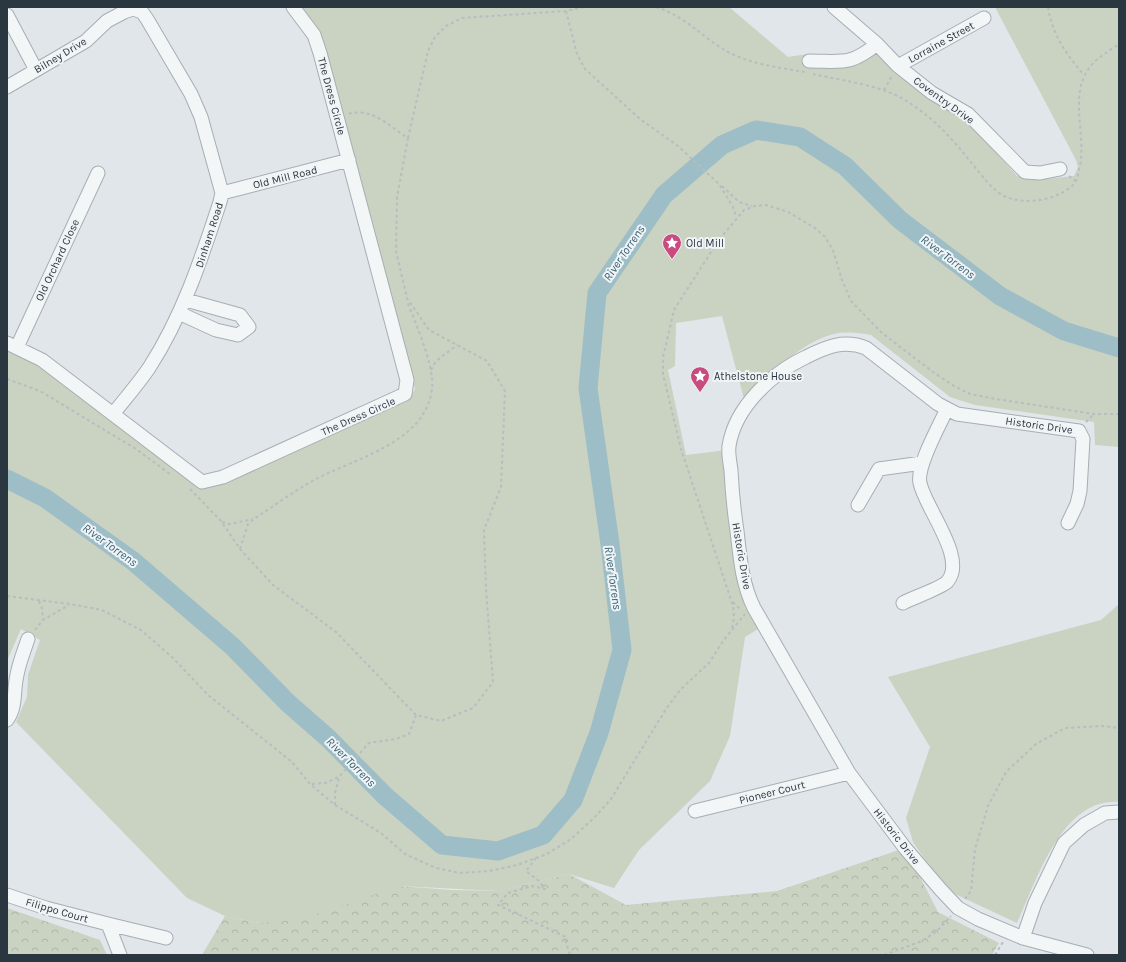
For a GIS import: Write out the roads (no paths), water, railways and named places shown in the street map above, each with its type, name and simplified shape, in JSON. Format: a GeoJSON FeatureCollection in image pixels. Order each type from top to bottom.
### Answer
{"type":"FeatureCollection","features":[{"type":"Feature","properties":{"kind":"street","name":"The Dress Circle"},"geometry":{"type":"LineString","coordinates":[[12,345],[42,360],[202,482],[223,477],[405,394],[407,380],[320,53],[314,36],[293,7]]}},
{"type":"Feature","properties":{"kind":"street","name":"Coventry Drive"},"geometry":{"type":"LineString","coordinates":[[834,7],[877,44],[898,66],[932,92],[968,114],[1025,172],[1040,173],[1060,169]]}},
{"type":"Feature","properties":{"kind":"street","name":"Bilney Drive"},"geometry":{"type":"LineString","coordinates":[[7,87],[86,41],[107,21],[133,9]]}},
{"type":"Feature","properties":{"kind":"street","name":"Dinham Road"},"geometry":{"type":"LineString","coordinates":[[113,414],[148,368],[186,300],[202,258],[222,193],[201,117],[191,94],[147,19],[142,12],[133,9]]}},
{"type":"Feature","properties":{"kind":"street"},"geometry":{"type":"LineString","coordinates":[[7,15],[36,70]]}},
{"type":"Feature","properties":{"kind":"street","name":"Lorraine Street"},"geometry":{"type":"LineString","coordinates":[[898,66],[984,18]]}},
{"type":"Feature","properties":{"kind":"street"},"geometry":{"type":"LineString","coordinates":[[809,61],[847,61],[855,59],[877,44]]}},
{"type":"Feature","properties":{"kind":"street","name":"Old Mill Road"},"geometry":{"type":"LineString","coordinates":[[222,193],[349,160]]}},
{"type":"Feature","properties":{"kind":"street","name":"Old Orchard Close"},"geometry":{"type":"LineString","coordinates":[[12,345],[98,173]]}},
{"type":"Feature","properties":{"kind":"street"},"geometry":{"type":"LineString","coordinates":[[179,313],[216,330],[238,335],[249,327],[240,315],[186,300]]}},
{"type":"Feature","properties":{"kind":"street","name":"Historic Drive"},"geometry":{"type":"LineString","coordinates":[[1068,523],[1077,504],[1080,491],[1083,439],[1078,431],[969,416],[947,409],[929,398],[866,348],[857,344],[845,343],[828,346],[792,364],[761,389],[738,420],[732,434],[729,448],[740,556],[750,611],[849,773],[905,848],[958,908],[978,919],[1023,938],[1087,955]]}},
{"type":"Feature","properties":{"kind":"street"},"geometry":{"type":"LineString","coordinates":[[903,602],[946,582],[953,572],[953,558],[919,482],[922,463],[947,409]]}},
{"type":"Feature","properties":{"kind":"street"},"geometry":{"type":"LineString","coordinates":[[858,505],[879,469],[922,463]]}},
{"type":"Feature","properties":{"kind":"street"},"geometry":{"type":"LineString","coordinates":[[7,720],[12,714],[16,699],[16,676],[28,639]]}},
{"type":"Feature","properties":{"kind":"street","name":"Pioneer Court"},"geometry":{"type":"LineString","coordinates":[[695,811],[849,773]]}},
{"type":"Feature","properties":{"kind":"street"},"geometry":{"type":"LineString","coordinates":[[1023,938],[1035,903],[1064,843],[1084,825],[1105,813],[1119,812]]}},
{"type":"Feature","properties":{"kind":"street","name":"Filippo Court"},"geometry":{"type":"LineString","coordinates":[[7,895],[46,908],[166,938]]}},
{"type":"Feature","properties":{"kind":"street"},"geometry":{"type":"LineString","coordinates":[[108,924],[120,955]]}},
{"type":"Feature","properties":{"kind":"waterway","name":"River Torrens"},"geometry":{"type":"LineString","coordinates":[[7,479],[45,498],[133,561],[232,646],[288,703],[329,739],[385,796],[442,845],[498,851],[543,835],[573,800],[599,733],[622,650],[610,544],[588,388],[597,293],[664,195],[722,145],[756,130],[800,137],[845,166],[900,220],[1000,296],[1064,331],[1119,348]]}},
{"type":"Feature","properties":{"kind":"place","name":"Old Mill"},"geometry":{"type":"Point","coordinates":[672,260]}},
{"type":"Feature","properties":{"kind":"place","name":"Athelstone House"},"geometry":{"type":"Point","coordinates":[700,393]}}]}
